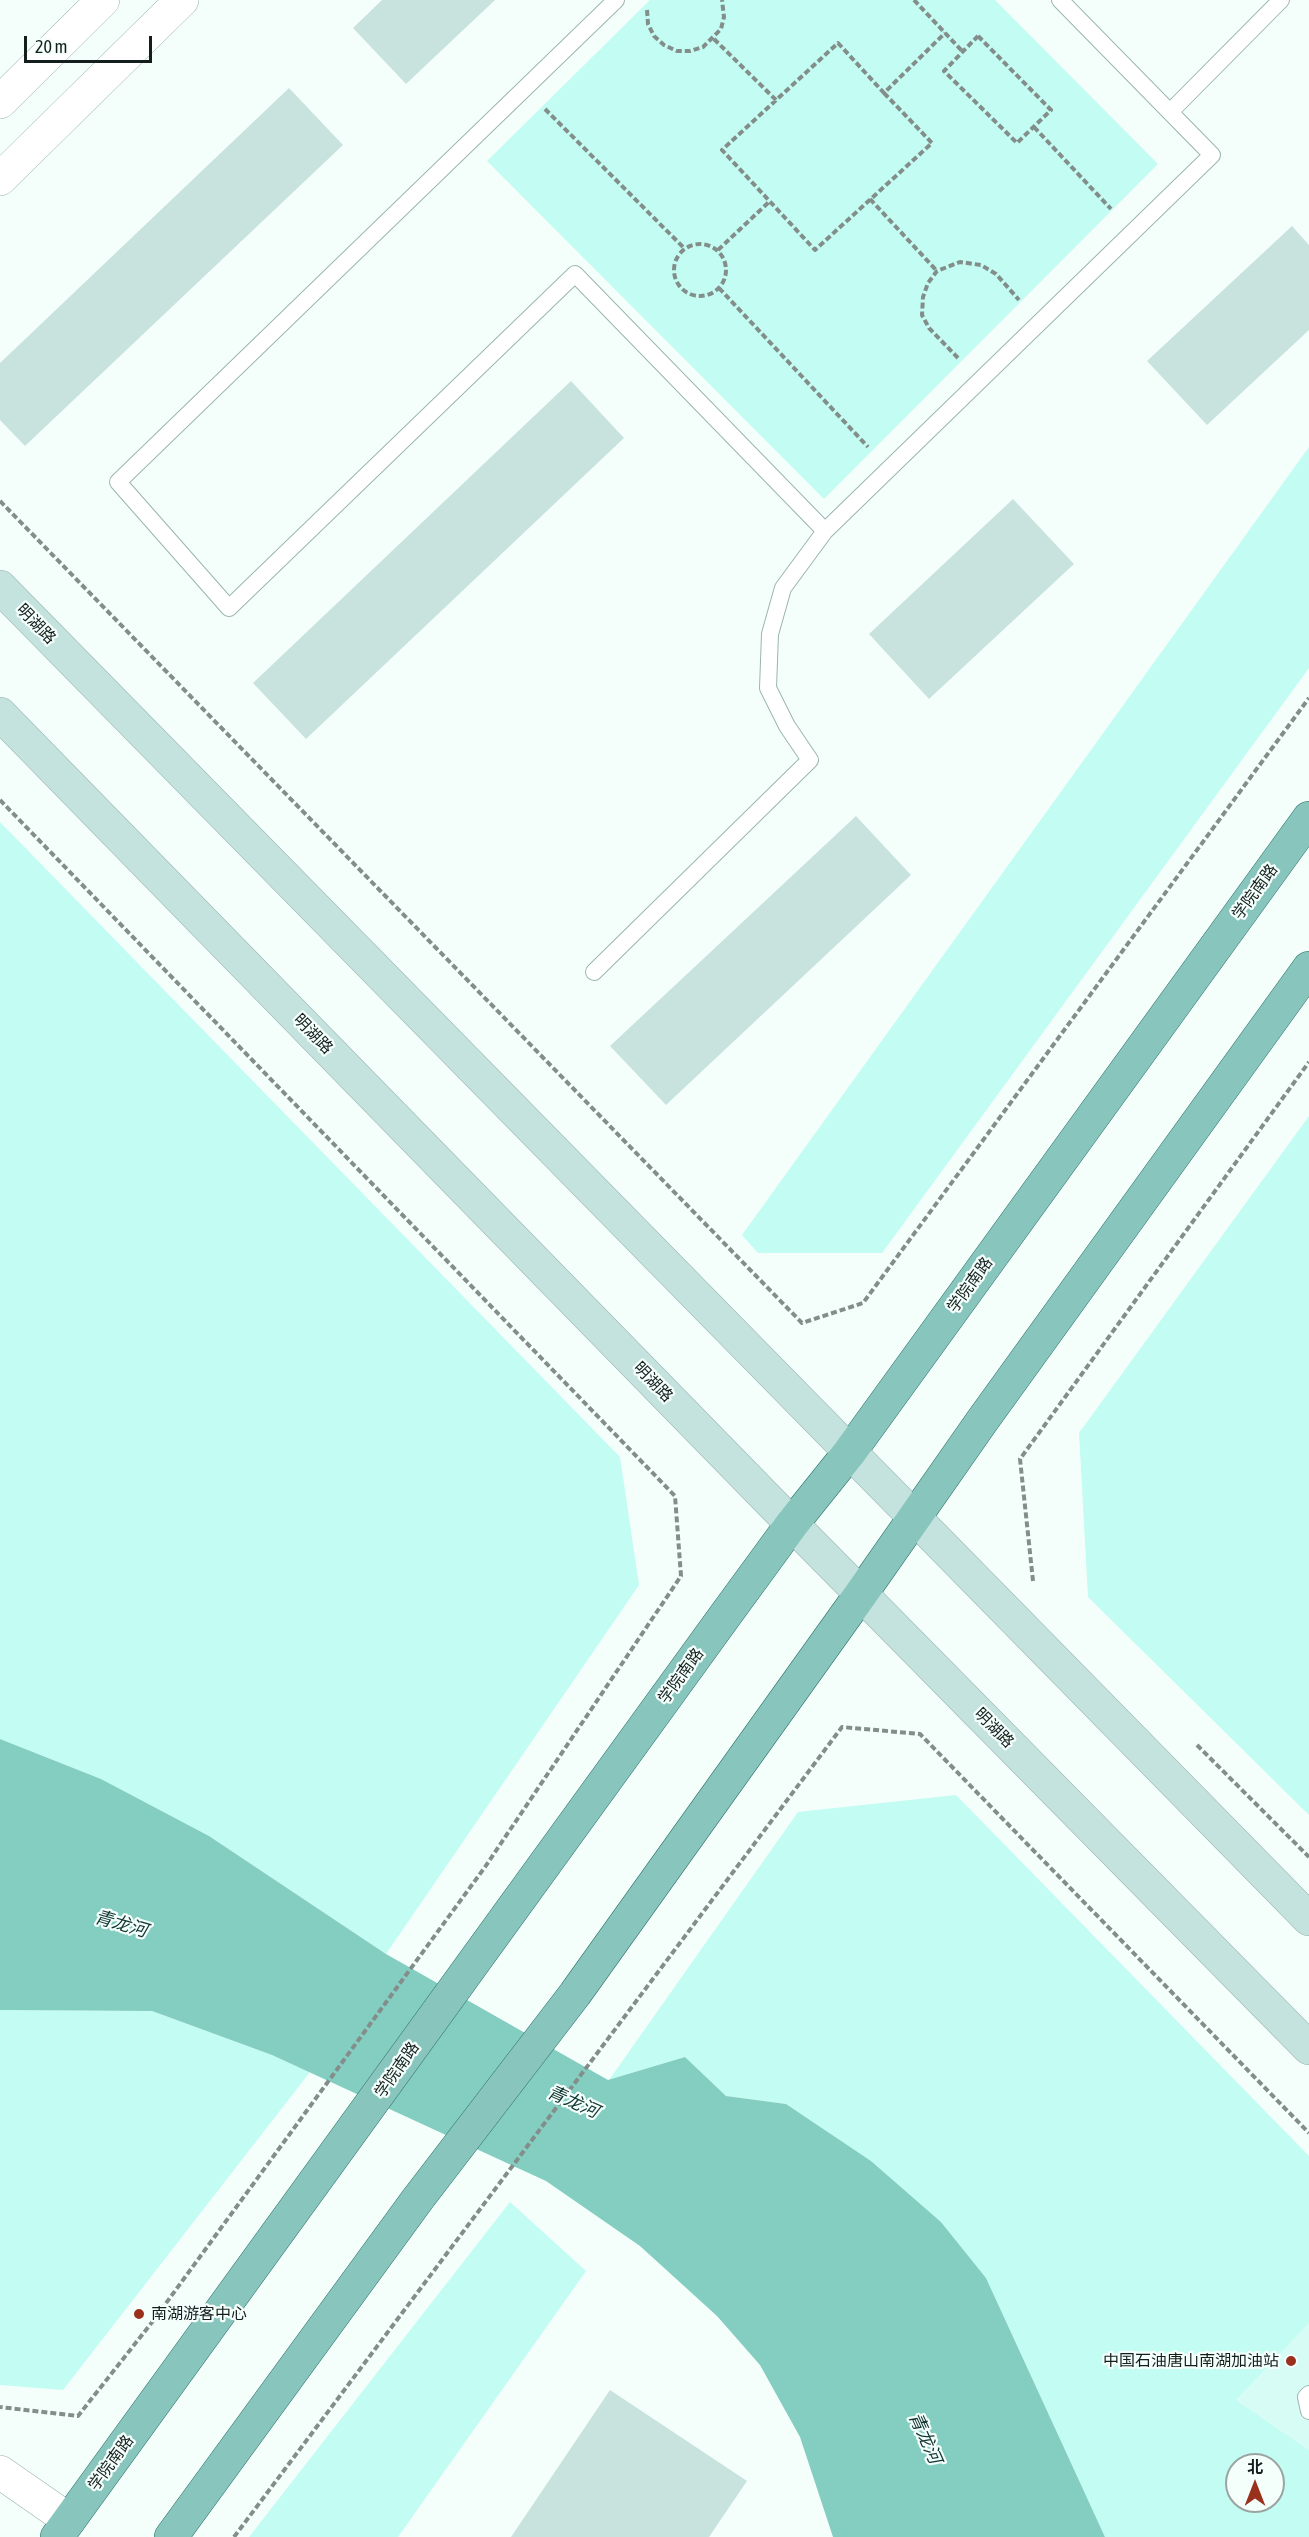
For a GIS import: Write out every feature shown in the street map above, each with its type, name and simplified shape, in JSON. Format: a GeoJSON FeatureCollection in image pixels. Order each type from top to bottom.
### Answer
{"type":"FeatureCollection","features":[{"type":"Feature","properties":{"kind":"main road","name":"明湖路"},"geometry":{"type":"LineString","coordinates":[[0,587],[1309,1919]]}},
{"type":"Feature","properties":{"kind":"main road","name":"明湖路"},"geometry":{"type":"LineString","coordinates":[[0,714],[792,1524],[1309,2048]]}},
{"type":"Feature","properties":{"kind":"main road","name":"学院南路"},"geometry":{"type":"LineString","coordinates":[[63,2529],[792,1524],[849,1453],[1309,818]]}},
{"type":"Feature","properties":{"kind":"main road"},"geometry":{"type":"LineString","coordinates":[[171,2537],[417,2200],[575,1994],[861,1594],[914,1516],[1309,968]]}},
{"type":"Feature","properties":{"kind":"street"},"geometry":{"type":"LineString","coordinates":[[0,102],[103,0]]}},
{"type":"Feature","properties":{"kind":"street"},"geometry":{"type":"LineString","coordinates":[[0,179],[182,0]]}},
{"type":"Feature","properties":{"kind":"street"},"geometry":{"type":"LineString","coordinates":[[0,2472],[63,2529]]}},
{"type":"Feature","properties":{"kind":"lane"},"geometry":{"type":"LineString","coordinates":[[616,0],[118,482],[230,608],[575,274],[825,531]]}},
{"type":"Feature","properties":{"kind":"lane"},"geometry":{"type":"LineString","coordinates":[[594,972],[810,760],[787,726],[768,688],[770,634],[783,588],[825,531],[1212,154],[1060,0]]}},
{"type":"Feature","properties":{"kind":"lane"},"geometry":{"type":"LineString","coordinates":[[1170,112],[1281,0]]}},
{"type":"Feature","properties":{"kind":"lane"},"geometry":{"type":"LineString","coordinates":[[1309,2394],[1306,2397],[1309,2411]]}},
{"type":"Feature","properties":{"kind":"path"},"geometry":{"type":"LineString","coordinates":[[649,0],[646,11],[648,24],[654,36],[664,45],[677,51],[690,51],[703,47],[714,39],[721,29],[724,17],[722,0]]}},
{"type":"Feature","properties":{"kind":"path"},"geometry":{"type":"LineString","coordinates":[[914,0],[963,52]]}},
{"type":"Feature","properties":{"kind":"path"},"geometry":{"type":"LineString","coordinates":[[884,93],[945,33]]}},
{"type":"Feature","properties":{"kind":"path"},"geometry":{"type":"LineString","coordinates":[[978,36],[1051,110],[1017,143],[944,71],[963,52],[978,36]]}},
{"type":"Feature","properties":{"kind":"path"},"geometry":{"type":"LineString","coordinates":[[714,39],[776,100]]}},
{"type":"Feature","properties":{"kind":"path"},"geometry":{"type":"LineString","coordinates":[[838,43],[884,93],[932,143],[815,250],[722,150],[838,43]]}},
{"type":"Feature","properties":{"kind":"path"},"geometry":{"type":"LineString","coordinates":[[525,89],[684,248]]}},
{"type":"Feature","properties":{"kind":"path"},"geometry":{"type":"LineString","coordinates":[[1034,127],[1112,210]]}},
{"type":"Feature","properties":{"kind":"path"},"geometry":{"type":"LineString","coordinates":[[870,199],[937,271]]}},
{"type":"Feature","properties":{"kind":"path"},"geometry":{"type":"LineString","coordinates":[[717,250],[770,201]]}},
{"type":"Feature","properties":{"kind":"path"},"geometry":{"type":"LineString","coordinates":[[702,243],[717,250],[726,265],[724,281],[719,288],[704,296],[696,296],[681,288],[676,280],[675,263],[684,248],[702,243]]}},
{"type":"Feature","properties":{"kind":"path"},"geometry":{"type":"LineString","coordinates":[[980,381],[929,328],[922,315],[923,297],[928,282],[937,271],[960,262],[981,265],[996,274],[1040,322]]}},
{"type":"Feature","properties":{"kind":"path"},"geometry":{"type":"LineString","coordinates":[[719,288],[889,469]]}},
{"type":"Feature","properties":{"kind":"path"},"geometry":{"type":"LineString","coordinates":[[0,501],[802,1323],[863,1303],[1309,698]]}},
{"type":"Feature","properties":{"kind":"path"},"geometry":{"type":"LineString","coordinates":[[0,800],[675,1496],[681,1576],[458,1904],[153,2321],[78,2416],[0,2407]]}},
{"type":"Feature","properties":{"kind":"path"},"geometry":{"type":"LineString","coordinates":[[1041,1589],[1033,1581],[1020,1460],[1309,1062]]}},
{"type":"Feature","properties":{"kind":"path"},"geometry":{"type":"LineString","coordinates":[[234,2537],[842,1727],[920,1734],[1309,2133]]}},
{"type":"Feature","properties":{"kind":"path"},"geometry":{"type":"LineString","coordinates":[[1192,1740],[1309,1857]]}},
{"type":"Feature","properties":{"kind":"shaded area"},"geometry":{"type":"Polygon","coordinates":[[[650,0],[995,0],[1158,164],[824,499],[487,161],[650,0]]]}},
{"type":"Feature","properties":{"kind":"shaded area"},"geometry":{"type":"Polygon","coordinates":[[[1309,447],[1309,668],[882,1253],[758,1253],[742,1235],[1309,447]]]}},
{"type":"Feature","properties":{"kind":"shaded area"},"geometry":{"type":"Polygon","coordinates":[[[0,822],[620,1457],[639,1585],[386,1954],[209,1836],[101,1779],[0,1739],[0,822]]]}},
{"type":"Feature","properties":{"kind":"shaded area"},"geometry":{"type":"Polygon","coordinates":[[[1309,1116],[1309,1815],[1088,1597],[1079,1433],[1309,1116]]]}},
{"type":"Feature","properties":{"kind":"shaded area"},"geometry":{"type":"Polygon","coordinates":[[[956,1795],[1309,2156],[1309,2323],[1236,2400],[1309,2450],[1309,2537],[1105,2537],[986,2278],[941,2222],[871,2161],[786,2104],[726,2096],[685,2057],[609,2080],[798,1812],[956,1795]]]}},
{"type":"Feature","properties":{"kind":"shaded area"},"geometry":{"type":"Polygon","coordinates":[[[0,2010],[152,2011],[272,2055],[310,2072],[63,2390],[0,2385],[0,2010]]]}},
{"type":"Feature","properties":{"kind":"shaded area"},"geometry":{"type":"Polygon","coordinates":[[[510,2202],[586,2271],[398,2537],[249,2537],[510,2202]]]}},
{"type":"Feature","properties":{"kind":"shaded area","name":"中国石油唐山南湖加油站"},"geometry":{"type":"Polygon","coordinates":[[[1309,2323],[1309,2450],[1236,2400],[1309,2323]]]}},
{"type":"Feature","properties":{"kind":"water","name":"青龙河"},"geometry":{"type":"Polygon","coordinates":[[[0,1739],[101,1779],[209,1836],[386,1954],[608,2080],[685,2057],[726,2096],[786,2104],[871,2161],[941,2222],[986,2278],[1105,2537],[833,2537],[800,2437],[760,2365],[717,2316],[640,2246],[546,2181],[272,2055],[152,2011],[0,2010],[0,1739]]]}},
{"type":"Feature","properties":{"kind":"building"},"geometry":{"type":"Polygon","coordinates":[[[382,0],[495,0],[406,84],[353,28],[382,0]]]}},
{"type":"Feature","properties":{"kind":"building"},"geometry":{"type":"Polygon","coordinates":[[[289,88],[343,145],[25,446],[0,420],[0,363],[289,88]]]}},
{"type":"Feature","properties":{"kind":"building"},"geometry":{"type":"Polygon","coordinates":[[[1292,226],[1309,245],[1309,330],[1207,425],[1147,361],[1292,226]]]}},
{"type":"Feature","properties":{"kind":"building"},"geometry":{"type":"Polygon","coordinates":[[[571,381],[624,438],[306,739],[253,683],[571,381]]]}},
{"type":"Feature","properties":{"kind":"building"},"geometry":{"type":"Polygon","coordinates":[[[1013,499],[1074,564],[929,699],[869,634],[1013,499]]]}},
{"type":"Feature","properties":{"kind":"building"},"geometry":{"type":"Polygon","coordinates":[[[856,816],[911,875],[666,1105],[610,1046],[856,816]]]}},
{"type":"Feature","properties":{"kind":"building"},"geometry":{"type":"Polygon","coordinates":[[[610,2390],[747,2481],[709,2537],[511,2537],[610,2390]]]}},
{"type":"Feature","properties":{"kind":"place","name":"南湖游客中心"},"geometry":{"type":"Point","coordinates":[139,2314]}},
{"type":"Feature","properties":{"kind":"place","name":"中国石油唐山南湖加油站"},"geometry":{"type":"Point","coordinates":[1291,2361]}}]}
